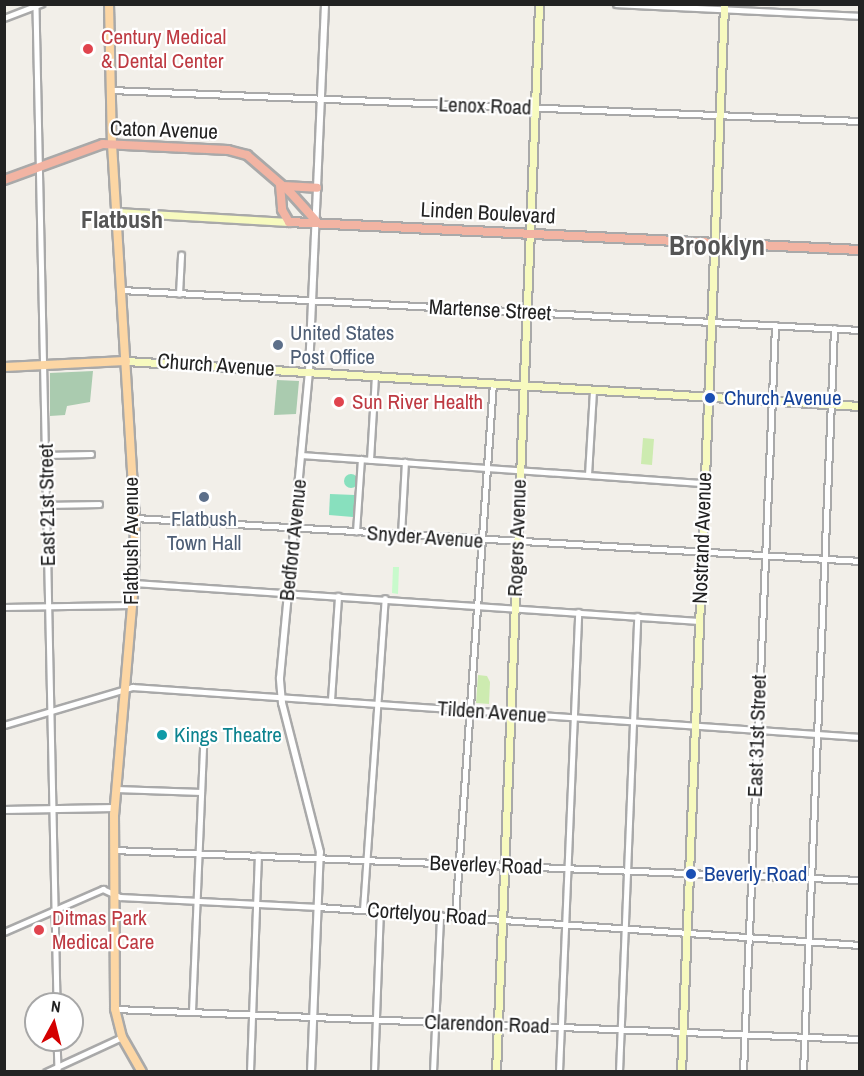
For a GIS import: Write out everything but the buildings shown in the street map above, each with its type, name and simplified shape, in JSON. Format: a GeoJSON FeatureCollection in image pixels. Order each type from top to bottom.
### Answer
{"type":"FeatureCollection","features":[{"type":"Feature","properties":{"kind":"highway","name":"Caton Avenue"},"geometry":{"type":"LineString","coordinates":[[4,180],[103,144],[238,152],[280,185],[316,221]]}},
{"type":"Feature","properties":{"kind":"highway"},"geometry":{"type":"LineString","coordinates":[[289,222],[282,210],[280,185],[317,188]]}},
{"type":"Feature","properties":{"kind":"highway","name":"Linden Boulevard"},"geometry":{"type":"LineString","coordinates":[[289,222],[316,221],[860,250]]}},
{"type":"Feature","properties":{"kind":"main road","name":"Flatbush Avenue"},"geometry":{"type":"LineString","coordinates":[[109,4],[112,144],[135,518],[134,583],[113,850],[115,1009],[122,1036],[142,1071]]}},
{"type":"Feature","properties":{"kind":"main road","name":"Rogers Avenue"},"geometry":{"type":"LineString","coordinates":[[495,1071],[539,4]]}},
{"type":"Feature","properties":{"kind":"main road","name":"Nostrand Avenue"},"geometry":{"type":"LineString","coordinates":[[681,1071],[724,7]]}},
{"type":"Feature","properties":{"kind":"main road","name":"Linden Boulevard"},"geometry":{"type":"LineString","coordinates":[[116,212],[289,222]]}},
{"type":"Feature","properties":{"kind":"main road","name":"Church Avenue"},"geometry":{"type":"LineString","coordinates":[[4,367],[126,361],[860,406]]}},
{"type":"Feature","properties":{"kind":"street","name":"Bedford Avenue"},"geometry":{"type":"LineString","coordinates":[[311,1071],[320,858],[281,697],[288,593],[309,371],[325,4]]}},
{"type":"Feature","properties":{"kind":"street"},"geometry":{"type":"LineString","coordinates":[[616,4],[724,7],[860,16]]}},
{"type":"Feature","properties":{"kind":"street"},"geometry":{"type":"LineString","coordinates":[[4,18],[38,6]]}},
{"type":"Feature","properties":{"kind":"street","name":"East 21st Street"},"geometry":{"type":"LineString","coordinates":[[38,6],[39,167],[57,992]]}},
{"type":"Feature","properties":{"kind":"street","name":"Lenox Road"},"geometry":{"type":"LineString","coordinates":[[111,90],[860,121]]}},
{"type":"Feature","properties":{"kind":"street"},"geometry":{"type":"LineString","coordinates":[[179,294],[181,255]]}},
{"type":"Feature","properties":{"kind":"street","name":"Martense Street"},"geometry":{"type":"LineString","coordinates":[[121,290],[860,330]]}},
{"type":"Feature","properties":{"kind":"street","name":"East 31st Street"},"geometry":{"type":"LineString","coordinates":[[743,1071],[775,326]]}},
{"type":"Feature","properties":{"kind":"street"},"geometry":{"type":"LineString","coordinates":[[803,1071],[834,329]]}},
{"type":"Feature","properties":{"kind":"street"},"geometry":{"type":"LineString","coordinates":[[370,460],[375,376]]}},
{"type":"Feature","properties":{"kind":"street"},"geometry":{"type":"LineString","coordinates":[[455,916],[493,383]]}},
{"type":"Feature","properties":{"kind":"street"},"geometry":{"type":"LineString","coordinates":[[588,475],[593,390]]}},
{"type":"Feature","properties":{"kind":"street"},"geometry":{"type":"LineString","coordinates":[[46,455],[91,454]]}},
{"type":"Feature","properties":{"kind":"street"},"geometry":{"type":"LineString","coordinates":[[301,455],[704,483]]}},
{"type":"Feature","properties":{"kind":"street"},"geometry":{"type":"LineString","coordinates":[[356,532],[361,459]]}},
{"type":"Feature","properties":{"kind":"street"},"geometry":{"type":"LineString","coordinates":[[401,535],[405,462]]}},
{"type":"Feature","properties":{"kind":"street"},"geometry":{"type":"LineString","coordinates":[[46,505],[99,504]]}},
{"type":"Feature","properties":{"kind":"street","name":"Snyder Avenue"},"geometry":{"type":"LineString","coordinates":[[135,518],[702,555],[860,561]]}},
{"type":"Feature","properties":{"kind":"street"},"geometry":{"type":"LineString","coordinates":[[134,583],[699,621]]}},
{"type":"Feature","properties":{"kind":"street"},"geometry":{"type":"LineString","coordinates":[[331,700],[338,596]]}},
{"type":"Feature","properties":{"kind":"street"},"geometry":{"type":"LineString","coordinates":[[363,910],[385,599]]}},
{"type":"Feature","properties":{"kind":"street"},"geometry":{"type":"LineString","coordinates":[[4,607],[132,605]]}},
{"type":"Feature","properties":{"kind":"street"},"geometry":{"type":"LineString","coordinates":[[559,1071],[578,612]]}},
{"type":"Feature","properties":{"kind":"street"},"geometry":{"type":"LineString","coordinates":[[619,1071],[637,616]]}},
{"type":"Feature","properties":{"kind":"street"},"geometry":{"type":"LineString","coordinates":[[4,725],[124,688]]}},
{"type":"Feature","properties":{"kind":"street","name":"Tilden Avenue"},"geometry":{"type":"LineString","coordinates":[[124,688],[860,737]]}},
{"type":"Feature","properties":{"kind":"street"},"geometry":{"type":"LineString","coordinates":[[192,1011],[203,744]]}},
{"type":"Feature","properties":{"kind":"street"},"geometry":{"type":"LineString","coordinates":[[116,789],[201,792]]}},
{"type":"Feature","properties":{"kind":"street"},"geometry":{"type":"LineString","coordinates":[[4,810],[115,808]]}},
{"type":"Feature","properties":{"kind":"street","name":"Beverley Road"},"geometry":{"type":"LineString","coordinates":[[113,850],[860,880]]}},
{"type":"Feature","properties":{"kind":"street"},"geometry":{"type":"LineString","coordinates":[[250,1071],[258,856]]}},
{"type":"Feature","properties":{"kind":"street","name":"Cortelyou Road"},"geometry":{"type":"LineString","coordinates":[[4,932],[103,889],[120,897],[318,907],[860,945]]}},
{"type":"Feature","properties":{"kind":"street"},"geometry":{"type":"LineString","coordinates":[[374,1071],[380,912]]}},
{"type":"Feature","properties":{"kind":"street"},"geometry":{"type":"LineString","coordinates":[[433,1071],[440,915]]}},
{"type":"Feature","properties":{"kind":"street","name":"Clarendon Road"},"geometry":{"type":"LineString","coordinates":[[115,1009],[860,1039]]}},
{"type":"Feature","properties":{"kind":"street"},"geometry":{"type":"LineString","coordinates":[[46,1071],[58,1069],[122,1036]]}},
{"type":"Feature","properties":{"kind":"street"},"geometry":{"type":"LineString","coordinates":[[57,1052],[58,1069]]}},
{"type":"Feature","properties":{"kind":"green space"},"geometry":{"type":"Polygon","coordinates":[[[93,371],[90,402],[67,406],[65,415],[50,416],[50,373],[93,371]]]}},
{"type":"Feature","properties":{"kind":"green space"},"geometry":{"type":"Polygon","coordinates":[[[277,380],[299,381],[296,414],[274,415],[277,380]]]}},
{"type":"Feature","properties":{"kind":"green space"},"geometry":{"type":"Polygon","coordinates":[[[643,438],[654,439],[652,465],[641,464],[643,438]]]}},
{"type":"Feature","properties":{"kind":"green space"},"geometry":{"type":"Polygon","coordinates":[[[348,474],[354,474],[358,481],[354,488],[348,488],[344,484],[344,478],[348,474]]]}},
{"type":"Feature","properties":{"kind":"green space"},"geometry":{"type":"Polygon","coordinates":[[[330,494],[355,495],[353,517],[329,515],[330,494]]]}},
{"type":"Feature","properties":{"kind":"green space"},"geometry":{"type":"Polygon","coordinates":[[[393,567],[399,567],[398,594],[392,593],[393,567]]]}},
{"type":"Feature","properties":{"kind":"green space"},"geometry":{"type":"Polygon","coordinates":[[[478,675],[487,676],[490,682],[489,704],[476,703],[478,675]]]}},
{"type":"Feature","properties":{"kind":"place","name":"Century Medical & Dental Center"},"geometry":{"type":"Point","coordinates":[88,49]}},
{"type":"Feature","properties":{"kind":"place","name":"United States Post Office"},"geometry":{"type":"Point","coordinates":[278,345]}},
{"type":"Feature","properties":{"kind":"place","name":"Church Avenue"},"geometry":{"type":"Point","coordinates":[710,398]}},
{"type":"Feature","properties":{"kind":"place","name":"Sun River Health"},"geometry":{"type":"Point","coordinates":[339,402]}},
{"type":"Feature","properties":{"kind":"place","name":"Flatbush Town Hall"},"geometry":{"type":"Point","coordinates":[204,497]}},
{"type":"Feature","properties":{"kind":"place","name":"Kings Theatre"},"geometry":{"type":"Point","coordinates":[162,735]}},
{"type":"Feature","properties":{"kind":"place","name":"Beverly Road"},"geometry":{"type":"Point","coordinates":[691,874]}},
{"type":"Feature","properties":{"kind":"place","name":"Ditmas Park Medical Care"},"geometry":{"type":"Point","coordinates":[39,930]}},
{"type":"Feature","properties":{"kind":"district","name":"Flatbush"},"geometry":{"type":"Point","coordinates":[122,220]}},
{"type":"Feature","properties":{"kind":"district","name":"Brooklyn"},"geometry":{"type":"Point","coordinates":[717,246]}}]}
